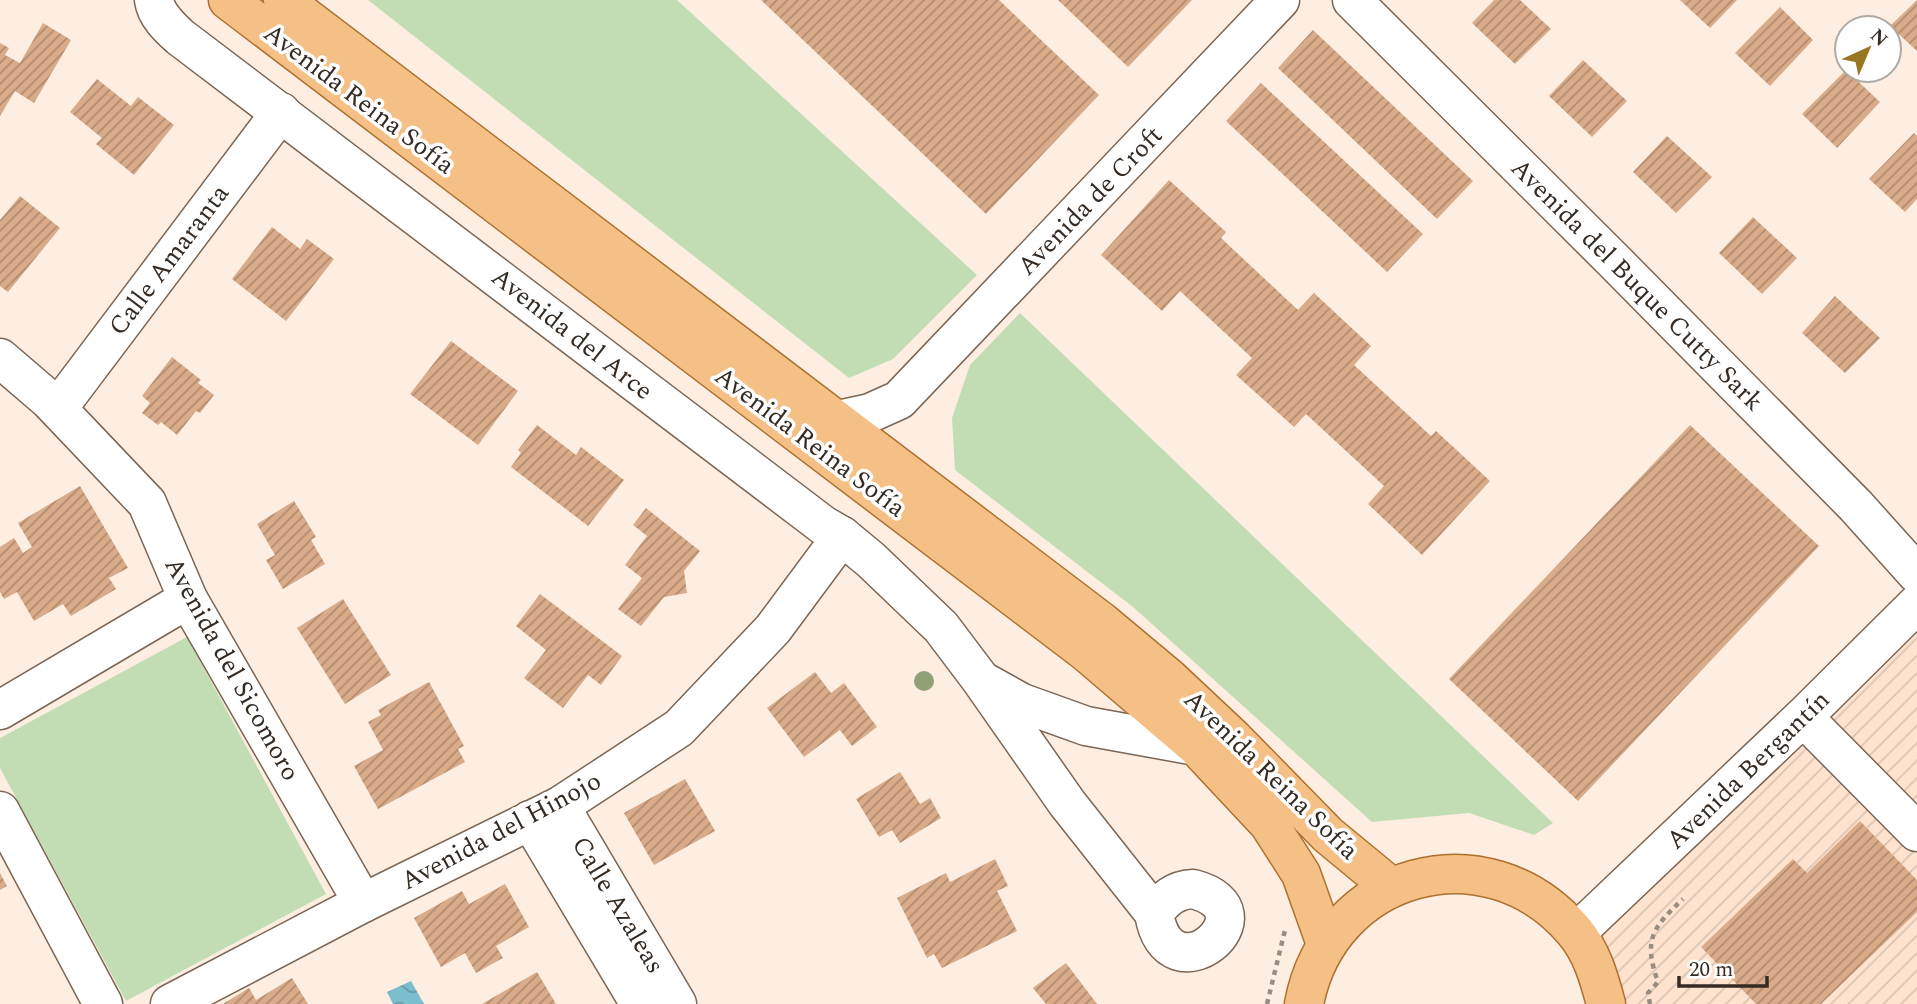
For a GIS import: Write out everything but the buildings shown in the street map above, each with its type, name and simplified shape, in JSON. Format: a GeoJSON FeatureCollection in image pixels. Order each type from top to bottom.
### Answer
{"type":"FeatureCollection","features":[{"type":"Feature","properties":{"kind":"main road","name":"Avenida Reina Sofía"},"geometry":{"type":"LineString","coordinates":[[228,0],[1086,652],[1196,746],[1269,824],[1301,874],[1326,944]]}},
{"type":"Feature","properties":{"kind":"main road","name":"Avenida Reina Sofía"},"geometry":{"type":"LineString","coordinates":[[283,0],[891,459],[1102,622],[1169,678],[1234,739],[1328,835],[1391,887]]}},
{"type":"Feature","properties":{"kind":"main road"},"geometry":{"type":"LineString","coordinates":[[1304,1004],[1311,975],[1326,944],[1354,910],[1391,887],[1424,876],[1458,873],[1492,877],[1524,889],[1553,908],[1576,933],[1596,967],[1606,1004]]}},
{"type":"Feature","properties":{"kind":"street","name":"Avenida del Arce"},"geometry":{"type":"LineString","coordinates":[[154,0],[155,8],[180,37],[645,391],[823,525],[842,536],[941,627],[1068,803],[1154,913]]}},
{"type":"Feature","properties":{"kind":"street","name":"Avenida de Croft"},"geometry":{"type":"LineString","coordinates":[[838,419],[870,413],[899,400],[1280,0]]}},
{"type":"Feature","properties":{"kind":"street","name":"Avenida del Buque Cutty Sark"},"geometry":{"type":"LineString","coordinates":[[1352,0],[1827,476],[1917,574]]}},
{"type":"Feature","properties":{"kind":"street","name":"Calle Amaranta"},"geometry":{"type":"LineString","coordinates":[[58,408],[281,112]]}},
{"type":"Feature","properties":{"kind":"street","name":"Avenida del Sicomoro"},"geometry":{"type":"LineString","coordinates":[[0,358],[58,408],[148,503],[188,598],[363,903]]}},
{"type":"Feature","properties":{"kind":"street","name":"Avenida de Croft"},"geometry":{"type":"LineString","coordinates":[[891,459],[889,430],[899,400]]}},
{"type":"Feature","properties":{"kind":"street","name":"Avenida del Hinojo"},"geometry":{"type":"LineString","coordinates":[[170,1004],[363,903],[545,813],[679,728],[773,629],[842,536]]}},
{"type":"Feature","properties":{"kind":"street"},"geometry":{"type":"LineString","coordinates":[[0,710],[188,598]]}},
{"type":"Feature","properties":{"kind":"street","name":"Avenida Bergantín"},"geometry":{"type":"LineString","coordinates":[[1576,933],[1803,717],[1917,604]]}},
{"type":"Feature","properties":{"kind":"street","name":"Avenida del Arce"},"geometry":{"type":"LineString","coordinates":[[981,680],[1022,703],[1086,726],[1196,746]]}},
{"type":"Feature","properties":{"kind":"street"},"geometry":{"type":"LineString","coordinates":[[1803,717],[1917,832]]}},
{"type":"Feature","properties":{"kind":"street","name":"Avenida del Arce"},"geometry":{"type":"LineString","coordinates":[[1068,803],[1060,761],[1068,741],[1086,726]]}},
{"type":"Feature","properties":{"kind":"street"},"geometry":{"type":"LineString","coordinates":[[0,811],[103,1004]]}},
{"type":"Feature","properties":{"kind":"street"},"geometry":{"type":"LineString","coordinates":[[545,813],[640,1004]]}},
{"type":"Feature","properties":{"kind":"street","name":"Calle Azaleas"},"geometry":{"type":"LineString","coordinates":[[545,813],[677,1004]]}},
{"type":"Feature","properties":{"kind":"path"},"geometry":{"type":"LineString","coordinates":[[1650,1004],[1648,993],[1658,982],[1650,960],[1652,938],[1660,921],[1683,900]]}},
{"type":"Feature","properties":{"kind":"shaded area"},"geometry":{"type":"Polygon","coordinates":[[[1917,610],[1917,1004],[1604,1004],[1575,924],[1917,610]]]}},
{"type":"Feature","properties":{"kind":"green space"},"geometry":{"type":"Polygon","coordinates":[[[368,0],[677,0],[977,275],[893,359],[849,378],[368,0]]]}},
{"type":"Feature","properties":{"kind":"green space"},"geometry":{"type":"Polygon","coordinates":[[[1020,313],[1553,823],[1534,835],[1469,813],[1372,822],[1133,607],[955,470],[952,418],[970,365],[1020,313]]]}},
{"type":"Feature","properties":{"kind":"green space"},"geometry":{"type":"Polygon","coordinates":[[[187,637],[326,894],[126,1001],[0,768],[0,738],[187,637]]]}},
{"type":"Feature","properties":{"kind":"water"},"geometry":{"type":"Polygon","coordinates":[[[411,981],[424,1004],[393,1004],[387,992],[411,981]]]}}]}
